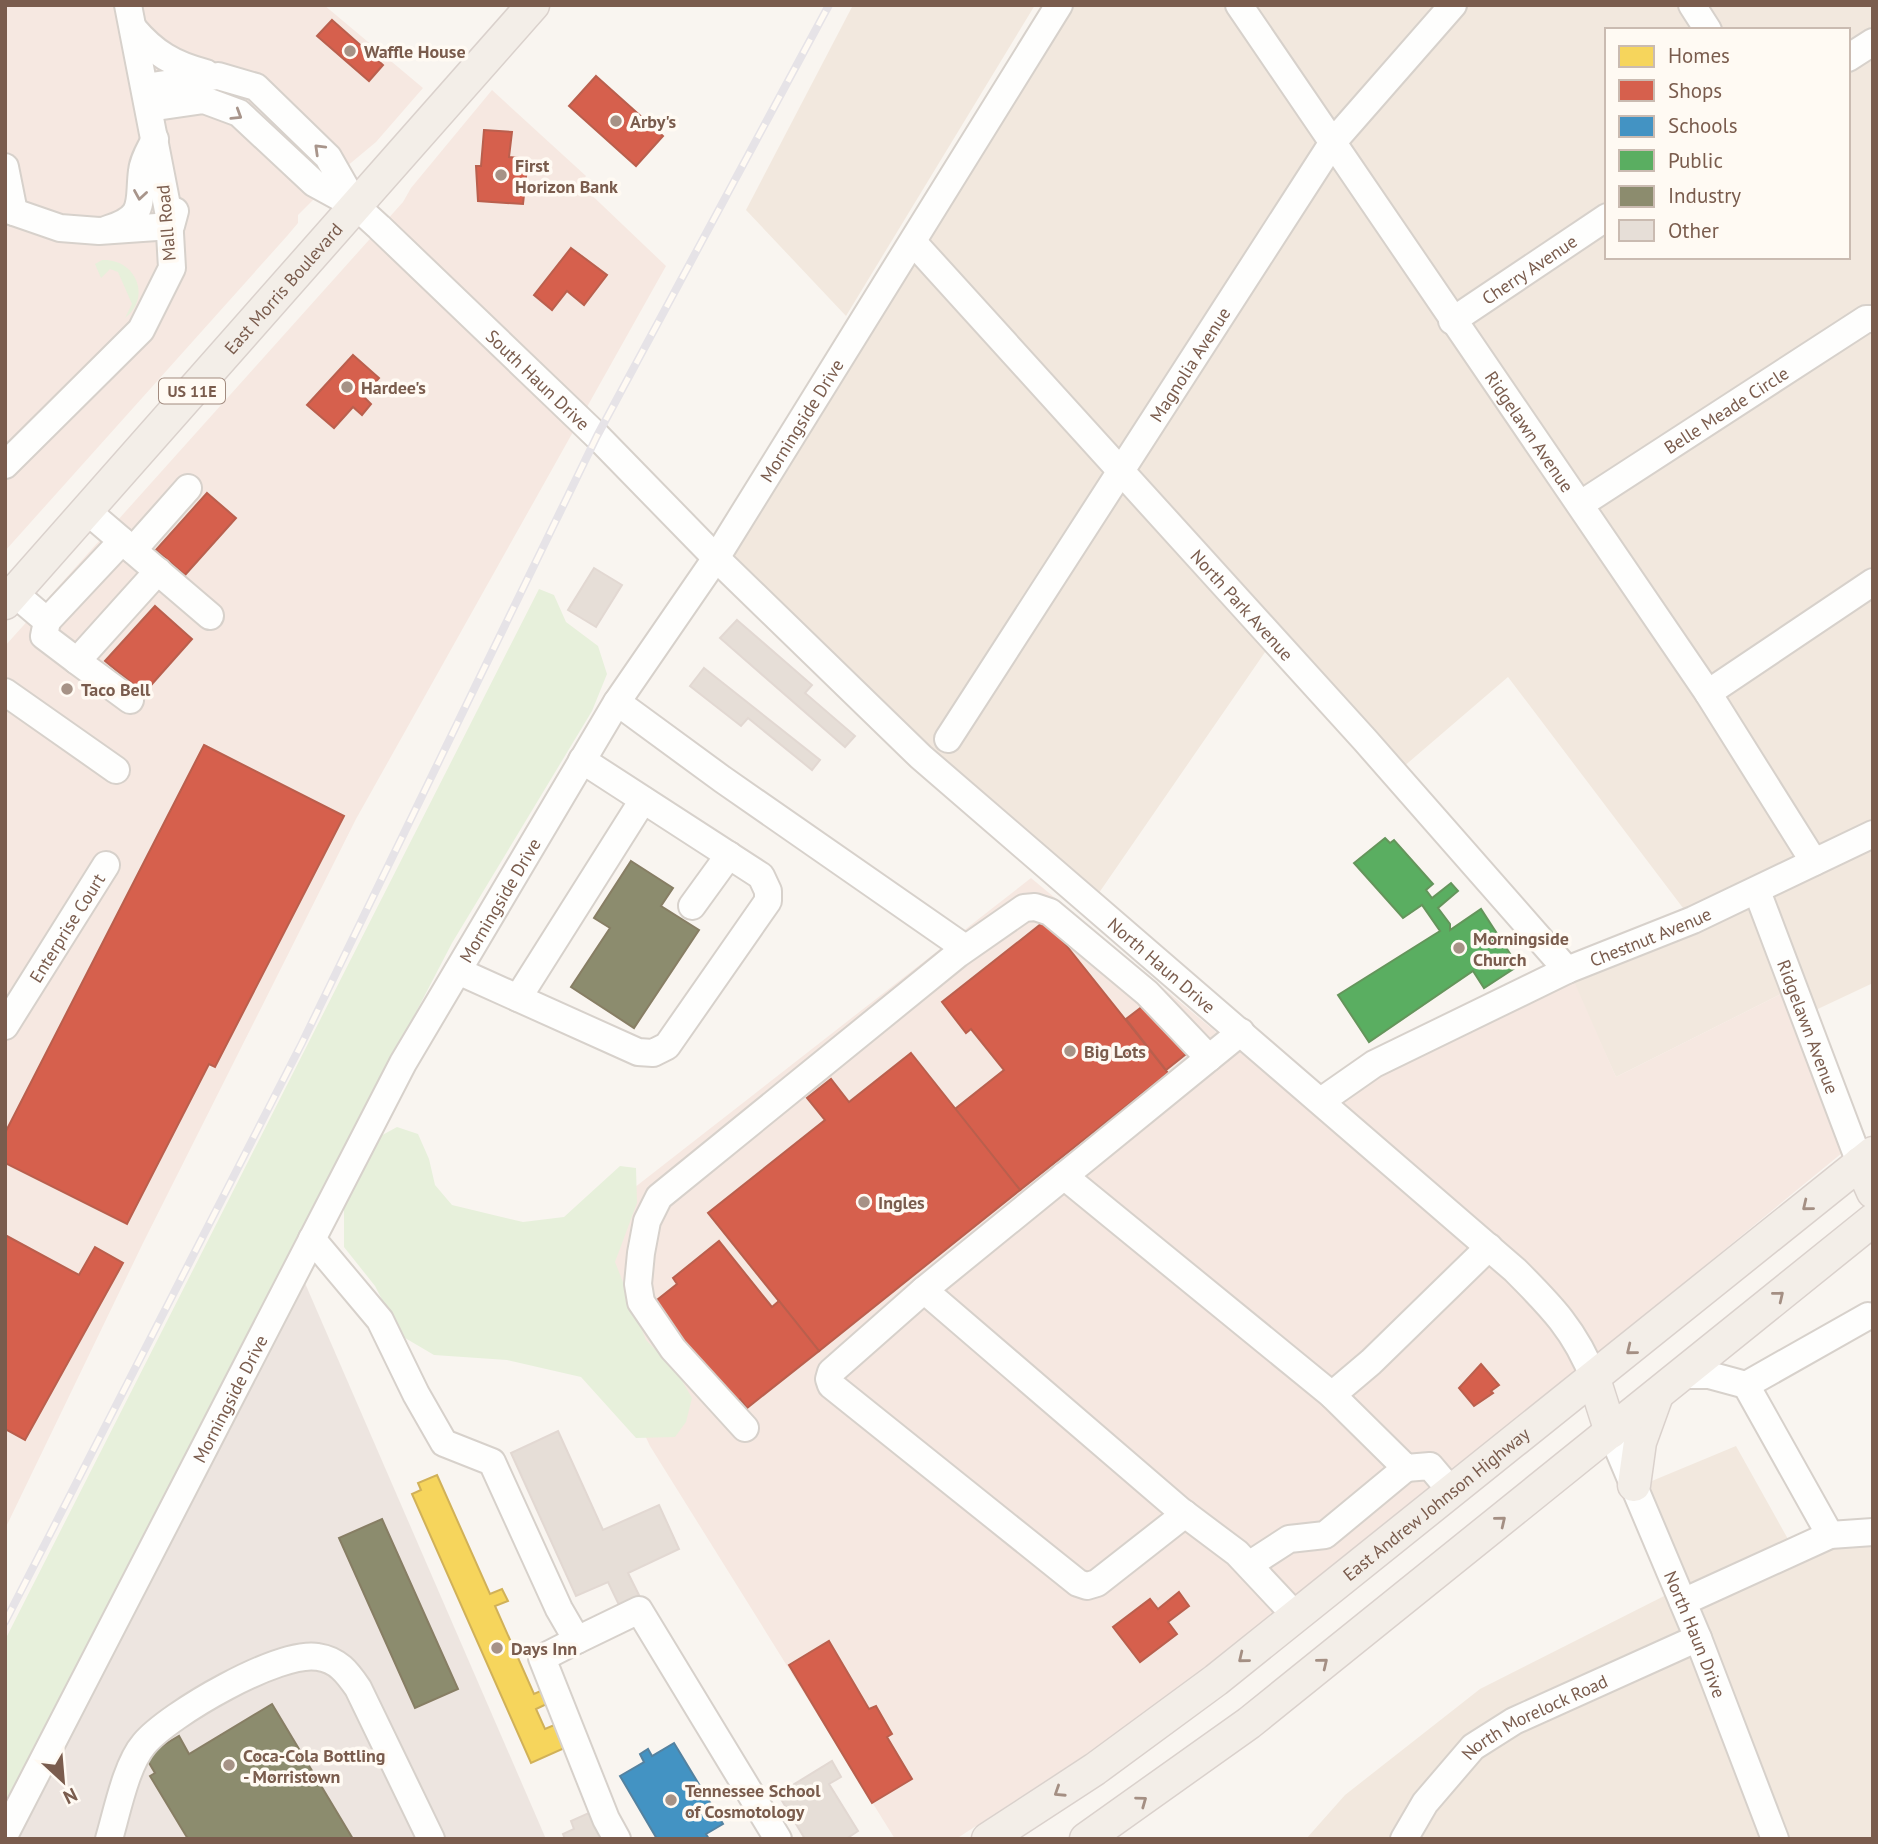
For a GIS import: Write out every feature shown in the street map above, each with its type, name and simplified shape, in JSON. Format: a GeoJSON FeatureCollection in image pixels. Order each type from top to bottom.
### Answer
{"type":"FeatureCollection","features":[{"type":"Feature","properties":{"kind":"main road","name":"East Morris Boulevard"},"geometry":{"type":"LineString","coordinates":[[10,598],[533,5]]}},
{"type":"Feature","properties":{"kind":"main road"},"geometry":{"type":"LineString","coordinates":[[1866,1158],[1873,1192]]}},
{"type":"Feature","properties":{"kind":"main road","name":"East Andrew Johnson Highway"},"geometry":{"type":"LineString","coordinates":[[988,1839],[1095,1769],[1296,1616],[1866,1158]]}},
{"type":"Feature","properties":{"kind":"main road"},"geometry":{"type":"LineString","coordinates":[[1086,1839],[1249,1723],[1873,1220]]}},
{"type":"Feature","properties":{"kind":"main road"},"geometry":{"type":"LineString","coordinates":[[1594,1379],[1611,1432]]}},
{"type":"Feature","properties":{"kind":"main road"},"geometry":{"type":"LineString","coordinates":[[1634,1485],[1640,1442],[1657,1395]]}},
{"type":"Feature","properties":{"kind":"street","name":"Morningside Drive"},"geometry":{"type":"LineString","coordinates":[[5,1834],[403,1063],[617,702],[716,558],[1059,5]]}},
{"type":"Feature","properties":{"kind":"street","name":"Ridgelawn Avenue"},"geometry":{"type":"LineString","coordinates":[[1239,5],[1708,693],[1814,862]]}},
{"type":"Feature","properties":{"kind":"street","name":"Magnolia Avenue"},"geometry":{"type":"LineString","coordinates":[[948,739],[1333,142],[1452,5]]}},
{"type":"Feature","properties":{"kind":"street"},"geometry":{"type":"LineString","coordinates":[[1692,5],[1707,28]]}},
{"type":"Feature","properties":{"kind":"street"},"geometry":{"type":"LineString","coordinates":[[130,16],[150,47],[174,64],[218,76]]}},
{"type":"Feature","properties":{"kind":"street","name":"Mall Road"},"geometry":{"type":"LineString","coordinates":[[5,465],[141,330],[172,268],[171,226],[130,16]]}},
{"type":"Feature","properties":{"kind":"street"},"geometry":{"type":"LineString","coordinates":[[1850,57],[1873,42]]}},
{"type":"Feature","properties":{"kind":"street","name":"South Haun Drive"},"geometry":{"type":"LineString","coordinates":[[147,98],[218,76],[256,87],[328,157],[356,206]]}},
{"type":"Feature","properties":{"kind":"street","name":"South Haun Drive"},"geometry":{"type":"LineString","coordinates":[[147,98],[204,100],[239,113],[314,183],[356,206],[597,436],[716,558]]}},
{"type":"Feature","properties":{"kind":"street"},"geometry":{"type":"LineString","coordinates":[[5,167],[10,210],[60,228],[99,231],[171,226],[177,187],[169,140],[172,127],[180,115],[204,100]]}},
{"type":"Feature","properties":{"kind":"street"},"geometry":{"type":"LineString","coordinates":[[99,231],[128,219],[141,204],[144,162],[155,139]]}},
{"type":"Feature","properties":{"kind":"street","name":"Cherry Avenue"},"geometry":{"type":"LineString","coordinates":[[1452,321],[1605,218]]}},
{"type":"Feature","properties":{"kind":"street","name":"North Park Avenue"},"geometry":{"type":"LineString","coordinates":[[913,242],[1121,468],[1567,970]]}},
{"type":"Feature","properties":{"kind":"street","name":"Belle Meade Circle"},"geometry":{"type":"LineString","coordinates":[[1581,504],[1867,318],[1873,319]]}},
{"type":"Feature","properties":{"kind":"street"},"geometry":{"type":"LineString","coordinates":[[130,699],[44,636],[47,621],[188,488]]}},
{"type":"Feature","properties":{"kind":"street"},"geometry":{"type":"LineString","coordinates":[[86,510],[210,616]]}},
{"type":"Feature","properties":{"kind":"street","name":"North Haun Drive"},"geometry":{"type":"LineString","coordinates":[[716,558],[921,757],[1489,1247],[1555,1309],[1581,1346],[1594,1379]]}},
{"type":"Feature","properties":{"kind":"street"},"geometry":{"type":"LineString","coordinates":[[77,661],[158,571]]}},
{"type":"Feature","properties":{"kind":"street"},"geometry":{"type":"LineString","coordinates":[[1708,693],[1873,582]]}},
{"type":"Feature","properties":{"kind":"street"},"geometry":{"type":"LineString","coordinates":[[10,598],[47,621]]}},
{"type":"Feature","properties":{"kind":"street"},"geometry":{"type":"LineString","coordinates":[[5,692],[116,769]]}},
{"type":"Feature","properties":{"kind":"street"},"geometry":{"type":"LineString","coordinates":[[617,702],[722,779],[965,948]]}},
{"type":"Feature","properties":{"kind":"street"},"geometry":{"type":"LineString","coordinates":[[458,971],[638,1052],[653,1053],[667,1046],[768,901],[768,891],[761,876],[582,760]]}},
{"type":"Feature","properties":{"kind":"street"},"geometry":{"type":"LineString","coordinates":[[518,998],[643,800]]}},
{"type":"Feature","properties":{"kind":"street","name":"Chestnut Avenue"},"geometry":{"type":"LineString","coordinates":[[1321,1101],[1374,1064],[1567,970],[1756,891],[1873,834]]}},
{"type":"Feature","properties":{"kind":"street"},"geometry":{"type":"LineString","coordinates":[[692,906],[729,855]]}},
{"type":"Feature","properties":{"kind":"street","name":"Enterprise Court"},"geometry":{"type":"LineString","coordinates":[[5,1026],[106,865]]}},
{"type":"Feature","properties":{"kind":"street","name":"Ridgelawn Avenue"},"geometry":{"type":"LineString","coordinates":[[1756,891],[1866,1158]]}},
{"type":"Feature","properties":{"kind":"street"},"geometry":{"type":"LineString","coordinates":[[745,1428],[673,1349],[640,1303],[638,1284],[647,1221],[659,1197],[965,948],[1024,908],[1035,907],[1050,912],[1147,993],[1209,1058]]}},
{"type":"Feature","properties":{"kind":"street"},"geometry":{"type":"LineString","coordinates":[[1185,1514],[1097,1583],[1087,1586],[1078,1583],[831,1385],[829,1379],[831,1372],[924,1290],[1241,1032]]}},
{"type":"Feature","properties":{"kind":"street"},"geometry":{"type":"LineString","coordinates":[[1064,1176],[1332,1395],[1406,1468]]}},
{"type":"Feature","properties":{"kind":"street"},"geometry":{"type":"LineString","coordinates":[[312,1239],[380,1320],[415,1394],[444,1443],[492,1462],[559,1609],[577,1640]]}},
{"type":"Feature","properties":{"kind":"street"},"geometry":{"type":"LineString","coordinates":[[1332,1395],[1371,1362],[1489,1247]]}},
{"type":"Feature","properties":{"kind":"street"},"geometry":{"type":"LineString","coordinates":[[924,1290],[1185,1514],[1237,1553],[1296,1616]]}},
{"type":"Feature","properties":{"kind":"street"},"geometry":{"type":"LineString","coordinates":[[1682,1375],[1709,1375],[1746,1385],[1871,1318]]}},
{"type":"Feature","properties":{"kind":"street"},"geometry":{"type":"LineString","coordinates":[[1735,1332],[1734,1354],[1746,1385],[1830,1535]]}},
{"type":"Feature","properties":{"kind":"street","name":"North Haun Drive"},"geometry":{"type":"LineString","coordinates":[[1611,1432],[1684,1602],[1775,1839]]}},
{"type":"Feature","properties":{"kind":"street"},"geometry":{"type":"LineString","coordinates":[[1249,1566],[1289,1539],[1325,1535],[1406,1468],[1430,1466],[1452,1492]]}},
{"type":"Feature","properties":{"kind":"street"},"geometry":{"type":"LineString","coordinates":[[1684,1602],[1830,1535],[1873,1532]]}},
{"type":"Feature","properties":{"kind":"street"},"geometry":{"type":"LineString","coordinates":[[617,1839],[606,1819],[542,1658],[639,1610],[778,1839]]}},
{"type":"Feature","properties":{"kind":"street","name":"North Morelock Road"},"geometry":{"type":"LineString","coordinates":[[1404,1839],[1425,1802],[1474,1747],[1514,1721],[1698,1638]]}},
{"type":"Feature","properties":{"kind":"street"},"geometry":{"type":"LineString","coordinates":[[109,1839],[124,1789],[142,1746],[169,1719],[294,1657],[318,1657],[343,1666],[358,1688],[431,1839]]}},
{"type":"Feature","properties":{"kind":"shaded area"},"geometry":{"type":"Polygon","coordinates":[[[5,5],[324,5],[423,88],[376,142],[346,167],[298,215],[298,223],[287,236],[5,551],[5,5]]]}},
{"type":"Feature","properties":{"kind":"shaded area"},"geometry":{"type":"Polygon","coordinates":[[[853,5],[1035,5],[846,316],[746,210],[853,5]]]}},
{"type":"Feature","properties":{"kind":"shaded area"},"geometry":{"type":"Polygon","coordinates":[[[1059,5],[1873,5],[1873,983],[1805,1015],[1787,991],[1616,1077],[1567,970],[1683,908],[1508,677],[1395,774],[1274,639],[1092,903],[716,558],[1059,5]]]}},
{"type":"Feature","properties":{"kind":"shaded area"},"geometry":{"type":"Polygon","coordinates":[[[492,90],[586,176],[580,184],[666,266],[356,819],[143,1243],[5,1529],[5,646],[403,202],[411,188],[492,90]]]}},
{"type":"Feature","properties":{"kind":"shaded area"},"geometry":{"type":"Polygon","coordinates":[[[1031,878],[1317,1116],[1372,1079],[1573,979],[1616,1077],[1787,991],[1842,1153],[1499,1435],[1275,1614],[1125,1729],[956,1839],[895,1839],[650,1446],[557,1248],[1031,878]]]}},
{"type":"Feature","properties":{"kind":"shaded area","name":"Coca-Cola Bottling - Morristown"},"geometry":{"type":"Polygon","coordinates":[[[298,1267],[546,1839],[5,1839],[298,1267]]]}},
{"type":"Feature","properties":{"kind":"shaded area"},"geometry":{"type":"Polygon","coordinates":[[[1736,1446],[1798,1557],[1873,1526],[1873,1839],[1306,1839],[1345,1795],[1480,1689],[1678,1589],[1635,1488],[1736,1446]]]}},
{"type":"Feature","properties":{"kind":"green space"},"geometry":{"type":"Polygon","coordinates":[[[102,260],[123,265],[136,280],[138,300],[125,318],[132,304],[118,272],[110,269],[101,278],[95,264],[102,260]]]}},
{"type":"Feature","properties":{"kind":"green space"},"geometry":{"type":"Polygon","coordinates":[[[539,589],[554,595],[566,622],[598,646],[607,674],[592,711],[452,943],[302,1231],[129,1580],[5,1803],[5,1640],[539,589]]]}},
{"type":"Feature","properties":{"kind":"green space"},"geometry":{"type":"Polygon","coordinates":[[[397,1127],[418,1134],[429,1159],[435,1185],[452,1205],[523,1222],[564,1217],[620,1166],[636,1168],[637,1203],[615,1262],[646,1340],[677,1372],[692,1398],[686,1422],[675,1437],[636,1438],[581,1377],[507,1360],[434,1355],[400,1335],[375,1286],[344,1247],[344,1202],[377,1138],[397,1127]]]}},
{"type":"Feature","properties":{"kind":"building: Homes","name":"Days Inn"},"geometry":{"type":"Polygon","coordinates":[[[437,1475],[490,1594],[502,1589],[508,1601],[495,1606],[534,1694],[545,1689],[551,1702],[536,1709],[545,1729],[559,1723],[569,1746],[531,1763],[412,1494],[421,1490],[418,1483],[437,1475]]]}},
{"type":"Feature","properties":{"kind":"building: Shops","name":"Waffle House"},"geometry":{"type":"Polygon","coordinates":[[[332,20],[383,65],[369,81],[317,36],[332,20]]]}},
{"type":"Feature","properties":{"kind":"building: Shops","name":"Arby's"},"geometry":{"type":"Polygon","coordinates":[[[596,76],[663,136],[636,166],[569,106],[596,76]]]}},
{"type":"Feature","properties":{"kind":"building: Shops","name":"First Horizon Bank"},"geometry":{"type":"Polygon","coordinates":[[[484,130],[512,132],[509,157],[528,159],[523,204],[478,201],[476,166],[481,166],[484,130]]]}},
{"type":"Feature","properties":{"kind":"building: Shops"},"geometry":{"type":"Polygon","coordinates":[[[571,248],[607,275],[584,305],[567,291],[552,310],[534,295],[571,248]]]}},
{"type":"Feature","properties":{"kind":"building: Shops","name":"Hardee's"},"geometry":{"type":"Polygon","coordinates":[[[353,355],[379,378],[363,396],[371,404],[362,415],[353,407],[334,428],[307,405],[353,355]]]}},
{"type":"Feature","properties":{"kind":"building: Shops"},"geometry":{"type":"Polygon","coordinates":[[[207,493],[236,518],[185,575],[156,550],[207,493]]]}},
{"type":"Feature","properties":{"kind":"building: Shops"},"geometry":{"type":"Polygon","coordinates":[[[155,606],[192,639],[144,693],[105,661],[155,606]]]}},
{"type":"Feature","properties":{"kind":"building: Shops"},"geometry":{"type":"Polygon","coordinates":[[[204,745],[344,816],[215,1067],[209,1064],[127,1224],[5,1163],[5,1133],[204,745]]]}},
{"type":"Feature","properties":{"kind":"building: Shops","name":"Big Lots"},"geometry":{"type":"Polygon","coordinates":[[[1046,920],[1168,1073],[1020,1190],[955,1109],[1004,1070],[971,1029],[966,1033],[942,1002],[1046,920]]]}},
{"type":"Feature","properties":{"kind":"building: Shops"},"geometry":{"type":"Polygon","coordinates":[[[1147,1003],[1186,1054],[1166,1070],[1126,1019],[1147,1003]]]}},
{"type":"Feature","properties":{"kind":"building: Shops","name":"Ingles"},"geometry":{"type":"Polygon","coordinates":[[[911,1053],[1020,1190],[819,1351],[708,1213],[825,1120],[807,1098],[831,1079],[849,1102],[911,1053]]]}},
{"type":"Feature","properties":{"kind":"building: Shops"},"geometry":{"type":"Polygon","coordinates":[[[5,1235],[79,1275],[95,1247],[123,1263],[25,1440],[5,1429],[5,1235]]]}},
{"type":"Feature","properties":{"kind":"building: Shops"},"geometry":{"type":"Polygon","coordinates":[[[719,1241],[772,1307],[779,1301],[819,1351],[747,1408],[740,1399],[733,1405],[652,1304],[677,1284],[673,1278],[719,1241]]]}},
{"type":"Feature","properties":{"kind":"building: Shops"},"geometry":{"type":"Polygon","coordinates":[[[1481,1364],[1499,1385],[1491,1391],[1493,1393],[1474,1406],[1459,1388],[1481,1364]]]}},
{"type":"Feature","properties":{"kind":"building: Shops"},"geometry":{"type":"Polygon","coordinates":[[[1179,1592],[1189,1606],[1168,1622],[1177,1634],[1140,1662],[1113,1627],[1150,1599],[1158,1609],[1179,1592]]]}},
{"type":"Feature","properties":{"kind":"building: Shops"},"geometry":{"type":"Polygon","coordinates":[[[829,1641],[869,1709],[876,1706],[892,1734],[887,1737],[912,1779],[872,1803],[789,1665],[829,1641]]]}},
{"type":"Feature","properties":{"kind":"building: Schools","name":"Tennessee School of Cosmotology"},"geometry":{"type":"Polygon","coordinates":[[[674,1743],[723,1824],[706,1834],[709,1839],[657,1839],[620,1776],[644,1762],[640,1754],[648,1749],[652,1756],[674,1743]]]}},
{"type":"Feature","properties":{"kind":"building: Public","name":"Morningside Church"},"geometry":{"type":"Polygon","coordinates":[[[1385,838],[1390,843],[1394,840],[1433,884],[1426,890],[1432,898],[1451,883],[1458,891],[1438,908],[1450,924],[1450,930],[1481,909],[1518,966],[1484,988],[1473,971],[1369,1042],[1338,995],[1440,931],[1422,905],[1403,918],[1354,863],[1385,838]]]}},
{"type":"Feature","properties":{"kind":"building: Industry"},"geometry":{"type":"Polygon","coordinates":[[[631,861],[673,888],[661,906],[699,930],[634,1028],[571,987],[610,928],[594,918],[631,861]]]}},
{"type":"Feature","properties":{"kind":"building: Industry"},"geometry":{"type":"Polygon","coordinates":[[[382,1519],[458,1689],[415,1708],[339,1538],[382,1519]]]}},
{"type":"Feature","properties":{"kind":"building: Industry","name":"Coca-Cola Bottling - Morristown"},"geometry":{"type":"Polygon","coordinates":[[[272,1704],[353,1839],[188,1839],[150,1776],[155,1773],[145,1756],[179,1736],[189,1754],[272,1704]]]}},
{"type":"Feature","properties":{"kind":"building: Other"},"geometry":{"type":"Polygon","coordinates":[[[594,568],[622,585],[596,627],[568,610],[594,568]]]}},
{"type":"Feature","properties":{"kind":"building: Other"},"geometry":{"type":"Polygon","coordinates":[[[737,620],[812,685],[805,693],[855,736],[845,747],[720,638],[737,620]]]}},
{"type":"Feature","properties":{"kind":"building: Other"},"geometry":{"type":"Polygon","coordinates":[[[704,668],[820,760],[812,770],[748,718],[741,726],[690,686],[704,668]]]}},
{"type":"Feature","properties":{"kind":"building: Other"},"geometry":{"type":"Polygon","coordinates":[[[558,1431],[603,1530],[659,1505],[679,1549],[628,1573],[639,1595],[619,1605],[608,1582],[576,1596],[511,1453],[558,1431]]]}},
{"type":"Feature","properties":{"kind":"building: Other"},"geometry":{"type":"Polygon","coordinates":[[[832,1761],[841,1777],[829,1784],[858,1831],[846,1839],[805,1839],[778,1794],[832,1761]]]}},
{"type":"Feature","properties":{"kind":"building: Other"},"geometry":{"type":"Polygon","coordinates":[[[591,1812],[603,1839],[565,1839],[563,1834],[574,1829],[571,1821],[591,1812]]]}},
{"type":"Feature","properties":{"kind":"railway"},"geometry":{"type":"LineString","coordinates":[[5,1622],[302,1043],[597,436],[829,5]]}},
{"type":"Feature","properties":{"kind":"place","name":"Waffle House"},"geometry":{"type":"Point","coordinates":[350,51]}},
{"type":"Feature","properties":{"kind":"place","name":"Arby's"},"geometry":{"type":"Point","coordinates":[616,121]}},
{"type":"Feature","properties":{"kind":"place","name":"First Horizon Bank"},"geometry":{"type":"Point","coordinates":[501,175]}},
{"type":"Feature","properties":{"kind":"place","name":"Hardee's"},"geometry":{"type":"Point","coordinates":[347,387]}},
{"type":"Feature","properties":{"kind":"place","name":"Taco Bell"},"geometry":{"type":"Point","coordinates":[67,689]}},
{"type":"Feature","properties":{"kind":"place","name":"Morningside Church"},"geometry":{"type":"Point","coordinates":[1459,948]}},
{"type":"Feature","properties":{"kind":"place","name":"Big Lots"},"geometry":{"type":"Point","coordinates":[1070,1051]}},
{"type":"Feature","properties":{"kind":"place","name":"Ingles"},"geometry":{"type":"Point","coordinates":[864,1202]}},
{"type":"Feature","properties":{"kind":"place","name":"Days Inn"},"geometry":{"type":"Point","coordinates":[497,1648]}},
{"type":"Feature","properties":{"kind":"place","name":"Coca-Cola Bottling - Morristown"},"geometry":{"type":"Point","coordinates":[229,1765]}},
{"type":"Feature","properties":{"kind":"place","name":"Tennessee School of Cosmotology"},"geometry":{"type":"Point","coordinates":[671,1800]}}]}
